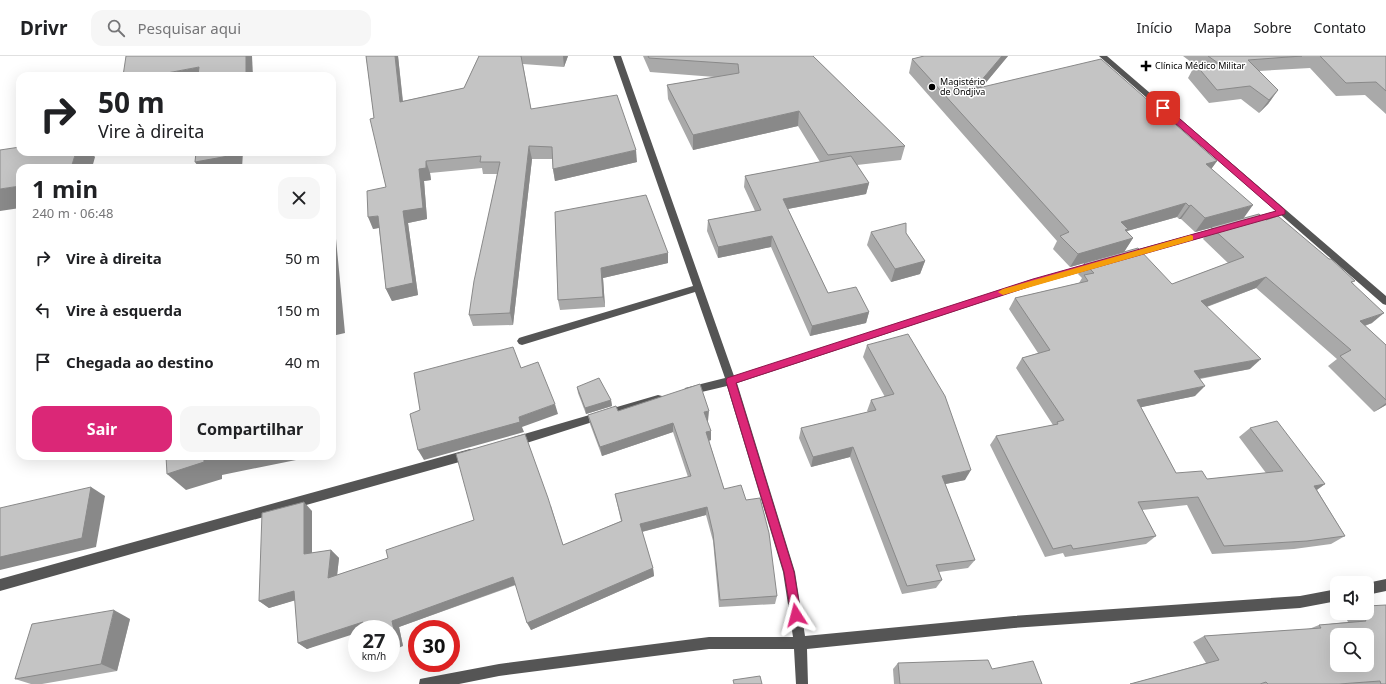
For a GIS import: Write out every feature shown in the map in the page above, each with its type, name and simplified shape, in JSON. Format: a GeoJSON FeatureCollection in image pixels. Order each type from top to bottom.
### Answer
{"type":"FeatureCollection","features":[{"type":"Feature","properties":{"kind":"street"},"geometry":{"type":"LineString","coordinates":[[616,56],[731,381],[789,572],[800,643],[802,684]]}},
{"type":"Feature","properties":{"kind":"street"},"geometry":{"type":"LineString","coordinates":[[1103,56],[1386,301]]}},
{"type":"Feature","properties":{"kind":"street"},"geometry":{"type":"LineString","coordinates":[[1245,223],[1282,212]]}},
{"type":"Feature","properties":{"kind":"street"},"geometry":{"type":"LineString","coordinates":[[1116,259],[1230,227]]}},
{"type":"Feature","properties":{"kind":"street"},"geometry":{"type":"LineString","coordinates":[[506,444],[626,406],[731,381],[1033,282],[1101,263]]}},
{"type":"Feature","properties":{"kind":"street"},"geometry":{"type":"LineString","coordinates":[[522,341],[698,288]]}},
{"type":"Feature","properties":{"kind":"street"},"geometry":{"type":"LineString","coordinates":[[0,585],[482,450]]}},
{"type":"Feature","properties":{"kind":"street"},"geometry":{"type":"LineString","coordinates":[[1374,587],[1386,585]]}},
{"type":"Feature","properties":{"kind":"street"},"geometry":{"type":"LineString","coordinates":[[425,684],[499,670],[709,643],[800,643],[1014,622],[1300,602],[1330,596]]}},
{"type":"Feature","properties":{"kind":"building"},"geometry":{"type":"Polygon","coordinates":[[[126,56],[246,56],[246,72],[198,72],[199,67],[172,72],[124,72],[126,56]]]}},
{"type":"Feature","properties":{"kind":"building"},"geometry":{"type":"Polygon","coordinates":[[[366,56],[395,56],[400,102],[464,88],[479,56],[521,56],[531,109],[617,95],[636,150],[553,169],[552,147],[529,146],[510,313],[469,315],[474,281],[500,162],[480,162],[481,156],[426,161],[426,168],[419,169],[423,208],[403,211],[413,283],[386,289],[378,216],[368,217],[367,191],[386,187],[370,119],[374,118],[366,56]]]}},
{"type":"Feature","properties":{"kind":"building"},"geometry":{"type":"Polygon","coordinates":[[[648,56],[813,56],[905,146],[828,155],[799,111],[693,135],[667,85],[739,73],[738,64],[649,58],[648,56]]]}},
{"type":"Feature","properties":{"kind":"building"},"geometry":{"type":"Polygon","coordinates":[[[924,56],[1002,56],[974,89],[1101,59],[1217,161],[1206,164],[1253,205],[1205,218],[1191,205],[1189,206],[1186,203],[1121,222],[1128,229],[1125,230],[1133,238],[1078,254],[1060,236],[1069,232],[912,59],[924,56]]]}},
{"type":"Feature","properties":{"kind":"building"},"geometry":{"type":"Polygon","coordinates":[[[1208,56],[1302,56],[1248,60],[1278,90],[1269,100],[1250,86],[1217,90],[1196,65],[1218,63],[1208,56]]]}},
{"type":"Feature","properties":{"kind":"building"},"geometry":{"type":"Polygon","coordinates":[[[1320,56],[1386,56],[1386,91],[1376,82],[1346,83],[1320,56]]]}},
{"type":"Feature","properties":{"kind":"building"},"geometry":{"type":"Polygon","coordinates":[[[16,148],[16,156],[75,156],[72,164],[16,164],[16,187],[0,189],[0,150],[16,148]]]}},
{"type":"Feature","properties":{"kind":"building"},"geometry":{"type":"Polygon","coordinates":[[[196,156],[228,156],[195,162],[196,156]]]}},
{"type":"Feature","properties":{"kind":"building"},"geometry":{"type":"Polygon","coordinates":[[[851,156],[869,183],[783,199],[828,293],[856,287],[869,312],[812,326],[772,236],[718,247],[708,220],[761,210],[745,176],[851,156]]]}},
{"type":"Feature","properties":{"kind":"building"},"geometry":{"type":"Polygon","coordinates":[[[646,195],[668,253],[601,268],[603,297],[558,300],[555,212],[646,195]]]}},
{"type":"Feature","properties":{"kind":"building"},"geometry":{"type":"Polygon","coordinates":[[[1259,214],[1266,220],[1278,216],[1329,259],[1331,259],[1355,281],[1351,282],[1384,313],[1360,321],[1386,345],[1386,400],[1340,356],[1351,350],[1266,277],[1201,301],[1261,359],[1194,371],[1205,386],[1137,400],[1176,473],[1202,471],[1207,479],[1283,471],[1250,428],[1277,421],[1325,484],[1314,486],[1345,536],[1307,541],[1224,546],[1198,497],[1138,502],[1156,536],[1073,549],[1071,545],[1053,549],[996,436],[1058,424],[1057,422],[1064,420],[1022,358],[1050,350],[1015,298],[1088,281],[1084,275],[1094,273],[1084,263],[1138,248],[1172,284],[1244,257],[1211,227],[1259,214]]]}},
{"type":"Feature","properties":{"kind":"building"},"geometry":{"type":"Polygon","coordinates":[[[906,223],[906,233],[925,261],[895,269],[871,232],[906,223]]]}},
{"type":"Feature","properties":{"kind":"building"},"geometry":{"type":"Polygon","coordinates":[[[908,334],[945,396],[971,470],[942,476],[975,560],[936,565],[942,580],[907,586],[853,447],[813,457],[801,428],[876,410],[871,400],[894,394],[867,345],[908,334]]]}},
{"type":"Feature","properties":{"kind":"building"},"geometry":{"type":"Polygon","coordinates":[[[513,347],[521,368],[538,362],[555,404],[519,417],[520,422],[418,450],[410,414],[420,410],[414,373],[513,347]]]}},
{"type":"Feature","properties":{"kind":"building"},"geometry":{"type":"Polygon","coordinates":[[[599,378],[611,400],[585,408],[577,387],[599,378]]]}},
{"type":"Feature","properties":{"kind":"building"},"geometry":{"type":"Polygon","coordinates":[[[700,384],[709,411],[704,412],[711,431],[706,432],[724,489],[741,485],[746,500],[760,498],[769,533],[777,596],[720,600],[713,533],[707,507],[640,524],[653,568],[527,623],[513,577],[395,620],[348,620],[348,627],[298,643],[294,591],[259,601],[262,513],[304,502],[304,554],[331,550],[328,578],[388,558],[386,550],[474,520],[456,454],[525,434],[563,545],[622,521],[615,494],[691,476],[673,423],[600,447],[588,415],[616,406],[618,411],[700,384]]]}},
{"type":"Feature","properties":{"kind":"building"},"geometry":{"type":"Polygon","coordinates":[[[166,460],[204,460],[204,462],[167,474],[166,460]]]}},
{"type":"Feature","properties":{"kind":"building"},"geometry":{"type":"Polygon","coordinates":[[[91,487],[82,538],[0,557],[0,508],[91,487]]]}},
{"type":"Feature","properties":{"kind":"building"},"geometry":{"type":"Polygon","coordinates":[[[1386,605],[1386,684],[1381,684],[1380,681],[1339,684],[1268,684],[1266,682],[1260,684],[1130,684],[1219,660],[1204,636],[1321,628],[1319,625],[1374,620],[1374,606],[1386,605]]]}},
{"type":"Feature","properties":{"kind":"building"},"geometry":{"type":"Polygon","coordinates":[[[114,610],[101,664],[15,679],[32,624],[114,610]]]}},
{"type":"Feature","properties":{"kind":"building"},"geometry":{"type":"Polygon","coordinates":[[[988,660],[992,669],[1033,661],[1042,684],[900,684],[898,663],[988,660]]]}},
{"type":"Feature","properties":{"kind":"building"},"geometry":{"type":"Polygon","coordinates":[[[760,676],[762,684],[734,684],[733,680],[760,676]]]}},
{"type":"Feature","properties":{"kind":"slow traffic"},"geometry":{"type":"LineString","coordinates":[[1003,292],[1033,282],[1191,238]]}},
{"type":"Feature","properties":{"kind":"place","name":"Clínica Médico Militar"},"geometry":{"type":"Point","coordinates":[1146,66]}},
{"type":"Feature","properties":{"kind":"place","name":"Magistério de Ondjiva"},"geometry":{"type":"Point","coordinates":[932,87]}},
{"type":"Feature","properties":{"kind":"route"},"geometry":{"type":"LineString","coordinates":[[796,615],[789,572],[731,381],[1033,282],[1282,212],[1163,108]]}}]}
